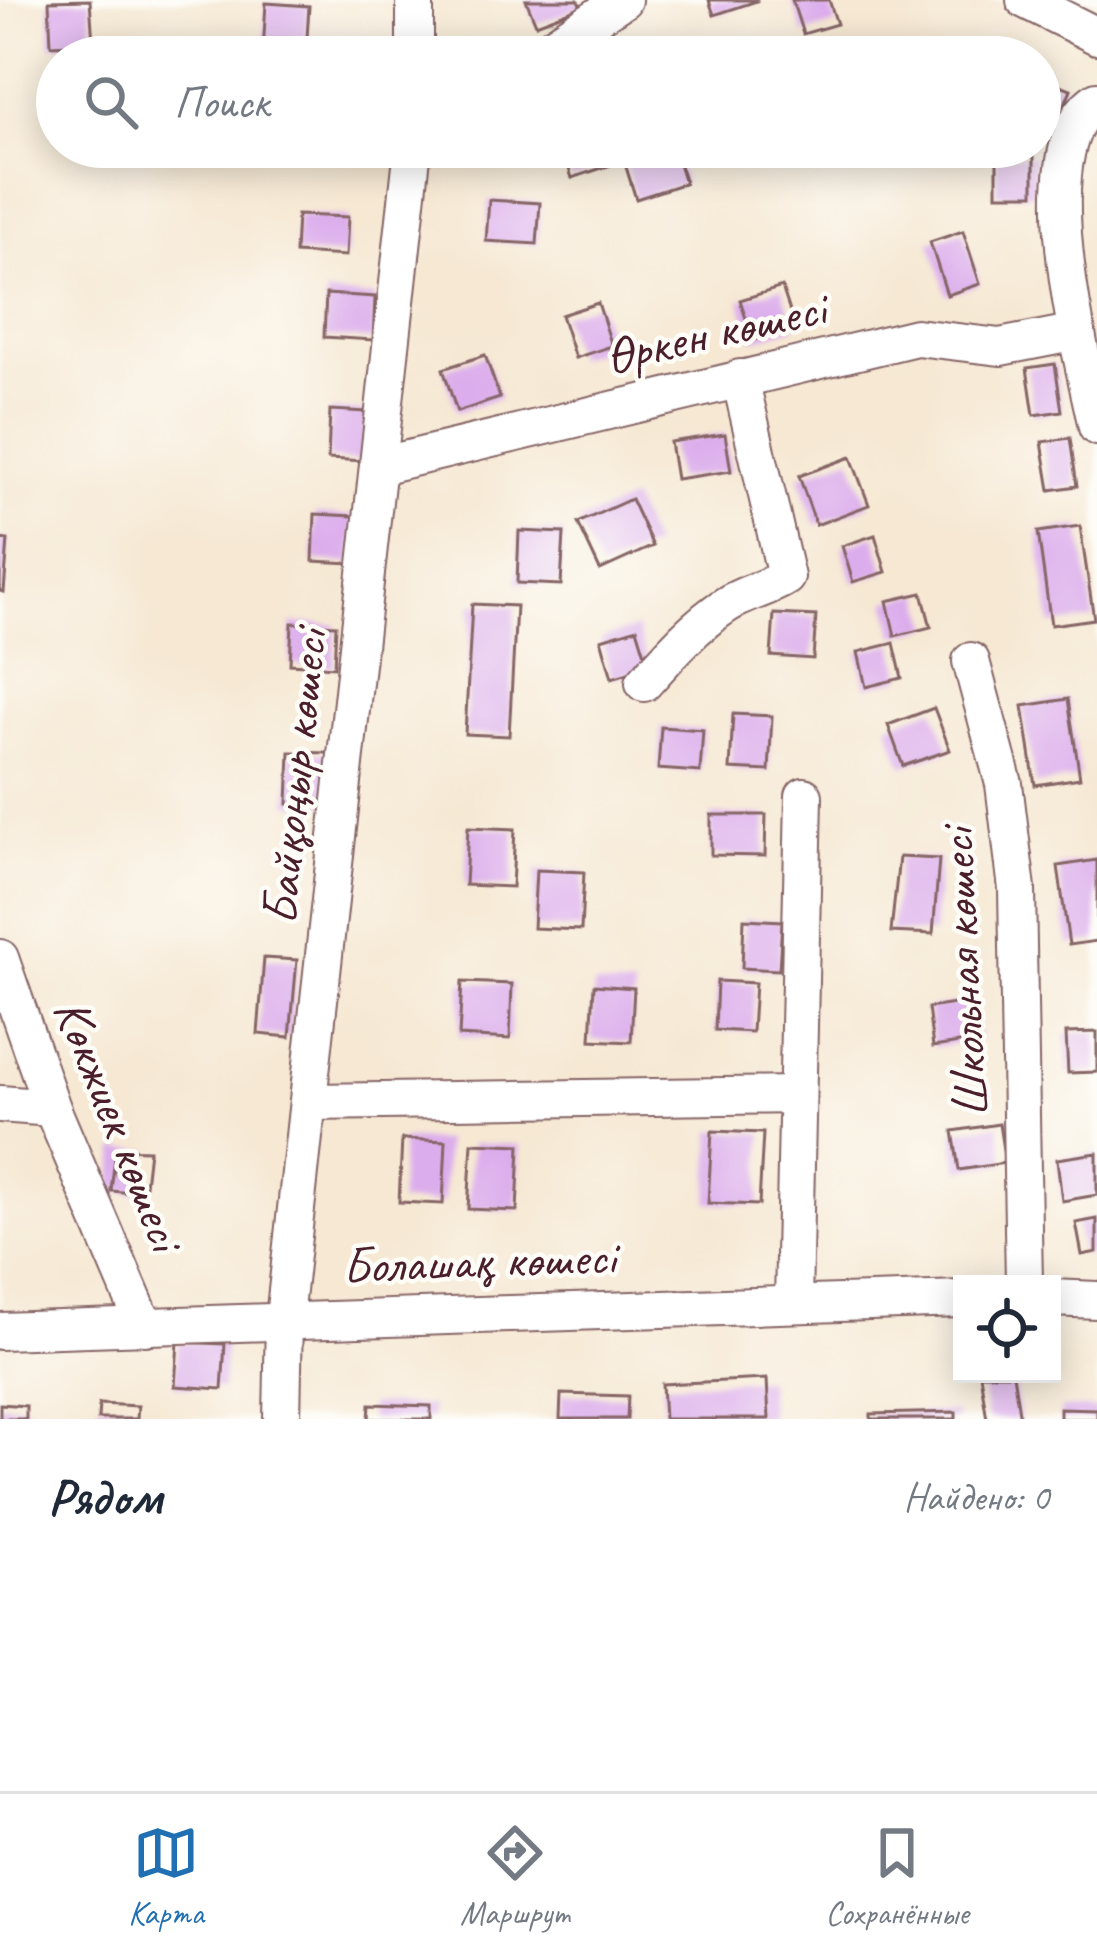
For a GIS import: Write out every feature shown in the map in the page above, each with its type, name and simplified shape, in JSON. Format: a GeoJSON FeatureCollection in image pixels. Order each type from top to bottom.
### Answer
{"type":"FeatureCollection","features":[{"type":"Feature","properties":{"kind":"street"},"geometry":{"type":"LineString","coordinates":[[415,36],[416,0]]}},
{"type":"Feature","properties":{"kind":"street"},"geometry":{"type":"LineString","coordinates":[[568,36],[623,0]]}},
{"type":"Feature","properties":{"kind":"street"},"geometry":{"type":"LineString","coordinates":[[1025,0],[1097,36]]}},
{"type":"Feature","properties":{"kind":"street"},"geometry":{"type":"LineString","coordinates":[[1097,100],[1078,112],[1066,150],[1063,228],[1077,332],[1097,427]]}},
{"type":"Feature","properties":{"kind":"street","name":"Байқоңыр көшесі"},"geometry":{"type":"LineString","coordinates":[[283,1419],[284,1318],[411,168]]}},
{"type":"Feature","properties":{"kind":"street","name":"Өркен көшесі"},"geometry":{"type":"LineString","coordinates":[[379,466],[916,337],[1000,347],[1077,332]]}},
{"type":"Feature","properties":{"kind":"street"},"geometry":{"type":"LineString","coordinates":[[644,683],[685,637],[731,601],[762,592],[786,577],[740,378]]}},
{"type":"Feature","properties":{"kind":"street","name":"Школьная көшесі"},"geometry":{"type":"LineString","coordinates":[[971,662],[1004,784],[1017,889],[1024,1275]]}},
{"type":"Feature","properties":{"kind":"street"},"geometry":{"type":"LineString","coordinates":[[793,1303],[804,796]]}},
{"type":"Feature","properties":{"kind":"street","name":"Көкжиек көшесі"},"geometry":{"type":"LineString","coordinates":[[0,958],[52,1108],[145,1327]]}},
{"type":"Feature","properties":{"kind":"street"},"geometry":{"type":"LineString","coordinates":[[310,1102],[795,1095]]}},
{"type":"Feature","properties":{"kind":"street"},"geometry":{"type":"LineString","coordinates":[[0,1104],[52,1108]]}},
{"type":"Feature","properties":{"kind":"street"},"geometry":{"type":"LineString","coordinates":[[1061,1298],[1097,1300]]}},
{"type":"Feature","properties":{"kind":"street","name":"Болашақ көшесі"},"geometry":{"type":"LineString","coordinates":[[0,1331],[953,1299]]}},
{"type":"Feature","properties":{"kind":"building"},"geometry":{"type":"Polygon","coordinates":[[[90,0],[93,36],[51,36],[49,1],[90,0]]]}},
{"type":"Feature","properties":{"kind":"building"},"geometry":{"type":"Polygon","coordinates":[[[526,0],[578,0],[581,7],[536,24],[526,0]]]}},
{"type":"Feature","properties":{"kind":"building"},"geometry":{"type":"Polygon","coordinates":[[[709,0],[757,0],[757,1],[714,15],[709,0]]]}},
{"type":"Feature","properties":{"kind":"building"},"geometry":{"type":"Polygon","coordinates":[[[792,0],[829,0],[837,24],[803,34],[792,0]]]}},
{"type":"Feature","properties":{"kind":"building"},"geometry":{"type":"Polygon","coordinates":[[[266,3],[309,6],[307,36],[264,36],[266,3]]]}},
{"type":"Feature","properties":{"kind":"building"},"geometry":{"type":"Polygon","coordinates":[[[1061,85],[1071,89],[1061,114],[1061,85]]]}},
{"type":"Feature","properties":{"kind":"building"},"geometry":{"type":"Polygon","coordinates":[[[569,168],[602,168],[572,178],[569,168]]]}},
{"type":"Feature","properties":{"kind":"building"},"geometry":{"type":"Polygon","coordinates":[[[626,168],[680,168],[685,183],[636,199],[626,168]]]}},
{"type":"Feature","properties":{"kind":"building"},"geometry":{"type":"Polygon","coordinates":[[[997,168],[1034,168],[1034,194],[997,194],[997,168]]]}},
{"type":"Feature","properties":{"kind":"building"},"geometry":{"type":"Polygon","coordinates":[[[489,200],[540,203],[537,244],[486,241],[489,200]]]}},
{"type":"Feature","properties":{"kind":"building"},"geometry":{"type":"Polygon","coordinates":[[[297,215],[348,217],[346,256],[295,253],[297,215]]]}},
{"type":"Feature","properties":{"kind":"building"},"geometry":{"type":"Polygon","coordinates":[[[963,231],[980,284],[947,295],[930,242],[963,231]]]}},
{"type":"Feature","properties":{"kind":"building"},"geometry":{"type":"Polygon","coordinates":[[[782,287],[795,327],[753,340],[740,300],[782,287]]]}},
{"type":"Feature","properties":{"kind":"building"},"geometry":{"type":"Polygon","coordinates":[[[326,294],[375,297],[373,340],[324,337],[326,294]]]}},
{"type":"Feature","properties":{"kind":"building"},"geometry":{"type":"Polygon","coordinates":[[[598,303],[612,346],[575,358],[561,315],[598,303]]]}},
{"type":"Feature","properties":{"kind":"building"},"geometry":{"type":"Polygon","coordinates":[[[485,355],[500,398],[457,412],[443,369],[485,355]]]}},
{"type":"Feature","properties":{"kind":"building"},"geometry":{"type":"Polygon","coordinates":[[[1055,364],[1062,411],[1034,415],[1027,368],[1055,364]]]}},
{"type":"Feature","properties":{"kind":"building"},"geometry":{"type":"Polygon","coordinates":[[[330,410],[367,412],[365,461],[328,459],[330,410]]]}},
{"type":"Feature","properties":{"kind":"building"},"geometry":{"type":"Polygon","coordinates":[[[725,434],[731,471],[676,479],[670,442],[725,434]]]}},
{"type":"Feature","properties":{"kind":"building"},"geometry":{"type":"Polygon","coordinates":[[[1070,438],[1077,486],[1050,490],[1042,442],[1070,438]]]}},
{"type":"Feature","properties":{"kind":"building"},"geometry":{"type":"Polygon","coordinates":[[[851,457],[869,505],[816,525],[799,476],[851,457]]]}},
{"type":"Feature","properties":{"kind":"building"},"geometry":{"type":"Polygon","coordinates":[[[631,499],[653,546],[600,570],[578,523],[631,499]]]}},
{"type":"Feature","properties":{"kind":"building"},"geometry":{"type":"Polygon","coordinates":[[[315,514],[354,516],[352,563],[313,561],[315,514]]]}},
{"type":"Feature","properties":{"kind":"building"},"geometry":{"type":"Polygon","coordinates":[[[1080,526],[1094,619],[1051,625],[1038,532],[1080,526]]]}},
{"type":"Feature","properties":{"kind":"building"},"geometry":{"type":"Polygon","coordinates":[[[519,531],[564,533],[561,585],[517,583],[519,531]]]}},
{"type":"Feature","properties":{"kind":"building"},"geometry":{"type":"Polygon","coordinates":[[[875,535],[886,572],[853,582],[842,546],[875,535]]]}},
{"type":"Feature","properties":{"kind":"building"},"geometry":{"type":"Polygon","coordinates":[[[0,539],[8,540],[4,592],[0,591],[0,539]]]}},
{"type":"Feature","properties":{"kind":"building"},"geometry":{"type":"Polygon","coordinates":[[[922,593],[931,627],[895,636],[887,601],[922,593]]]}},
{"type":"Feature","properties":{"kind":"building"},"geometry":{"type":"Polygon","coordinates":[[[472,604],[516,606],[509,736],[465,734],[472,604]]]}},
{"type":"Feature","properties":{"kind":"building"},"geometry":{"type":"Polygon","coordinates":[[[774,614],[816,616],[813,659],[771,656],[774,614]]]}},
{"type":"Feature","properties":{"kind":"building"},"geometry":{"type":"Polygon","coordinates":[[[292,623],[336,625],[334,667],[290,664],[292,623]]]}},
{"type":"Feature","properties":{"kind":"building"},"geometry":{"type":"Polygon","coordinates":[[[637,628],[649,667],[612,678],[601,639],[637,628]]]}},
{"type":"Feature","properties":{"kind":"building"},"geometry":{"type":"Polygon","coordinates":[[[894,643],[902,678],[866,687],[858,652],[894,643]]]}},
{"type":"Feature","properties":{"kind":"building"},"geometry":{"type":"Polygon","coordinates":[[[1068,699],[1080,778],[1035,785],[1023,706],[1068,699]]]}},
{"type":"Feature","properties":{"kind":"building"},"geometry":{"type":"Polygon","coordinates":[[[934,708],[950,750],[903,766],[888,725],[934,708]]]}},
{"type":"Feature","properties":{"kind":"building"},"geometry":{"type":"Polygon","coordinates":[[[733,714],[772,716],[769,771],[730,769],[733,714]]]}},
{"type":"Feature","properties":{"kind":"building"},"geometry":{"type":"Polygon","coordinates":[[[661,727],[703,730],[700,772],[658,769],[661,727]]]}},
{"type":"Feature","properties":{"kind":"building"},"geometry":{"type":"Polygon","coordinates":[[[290,752],[329,753],[326,805],[288,804],[290,752]]]}},
{"type":"Feature","properties":{"kind":"building"},"geometry":{"type":"Polygon","coordinates":[[[711,815],[766,815],[765,856],[711,855],[711,815]]]}},
{"type":"Feature","properties":{"kind":"building"},"geometry":{"type":"Polygon","coordinates":[[[468,827],[515,829],[512,887],[465,885],[468,827]]]}},
{"type":"Feature","properties":{"kind":"building"},"geometry":{"type":"Polygon","coordinates":[[[899,857],[939,859],[933,934],[891,932],[899,857]]]}},
{"type":"Feature","properties":{"kind":"building"},"geometry":{"type":"Polygon","coordinates":[[[1097,860],[1097,941],[1069,945],[1058,866],[1097,860]]]}},
{"type":"Feature","properties":{"kind":"building"},"geometry":{"type":"Polygon","coordinates":[[[536,870],[584,872],[581,930],[533,928],[536,870]]]}},
{"type":"Feature","properties":{"kind":"building"},"geometry":{"type":"Polygon","coordinates":[[[744,919],[782,921],[779,970],[742,968],[744,919]]]}},
{"type":"Feature","properties":{"kind":"building"},"geometry":{"type":"Polygon","coordinates":[[[264,958],[297,960],[290,1037],[258,1034],[264,958]]]}},
{"type":"Feature","properties":{"kind":"building"},"geometry":{"type":"Polygon","coordinates":[[[717,981],[755,983],[752,1032],[715,1030],[717,981]]]}},
{"type":"Feature","properties":{"kind":"building"},"geometry":{"type":"Polygon","coordinates":[[[462,982],[512,984],[510,1039],[459,1036],[462,982]]]}},
{"type":"Feature","properties":{"kind":"building"},"geometry":{"type":"Polygon","coordinates":[[[594,985],[634,988],[631,1042],[591,1040],[594,985]]]}},
{"type":"Feature","properties":{"kind":"building"},"geometry":{"type":"Polygon","coordinates":[[[974,1001],[979,1040],[933,1047],[928,1008],[974,1001]]]}},
{"type":"Feature","properties":{"kind":"building"},"geometry":{"type":"Polygon","coordinates":[[[1097,1032],[1097,1072],[1068,1073],[1066,1033],[1097,1032]]]}},
{"type":"Feature","properties":{"kind":"building"},"geometry":{"type":"Polygon","coordinates":[[[999,1124],[1005,1163],[959,1170],[953,1131],[999,1124]]]}},
{"type":"Feature","properties":{"kind":"building"},"geometry":{"type":"Polygon","coordinates":[[[712,1131],[763,1133],[759,1205],[708,1203],[712,1131]]]}},
{"type":"Feature","properties":{"kind":"building"},"geometry":{"type":"Polygon","coordinates":[[[402,1139],[446,1141],[443,1204],[399,1202],[402,1139]]]}},
{"type":"Feature","properties":{"kind":"building"},"geometry":{"type":"Polygon","coordinates":[[[472,1143],[520,1145],[517,1211],[468,1209],[472,1143]]]}},
{"type":"Feature","properties":{"kind":"building"},"geometry":{"type":"Polygon","coordinates":[[[116,1149],[149,1150],[144,1194],[111,1191],[116,1149]]]}},
{"type":"Feature","properties":{"kind":"building"},"geometry":{"type":"Polygon","coordinates":[[[1097,1153],[1097,1195],[1062,1201],[1057,1159],[1097,1153]]]}},
{"type":"Feature","properties":{"kind":"building"},"geometry":{"type":"Polygon","coordinates":[[[1097,1219],[1097,1252],[1082,1255],[1076,1223],[1097,1219]]]}},
{"type":"Feature","properties":{"kind":"building"},"geometry":{"type":"Polygon","coordinates":[[[178,1342],[225,1344],[222,1389],[175,1386],[178,1342]]]}},
{"type":"Feature","properties":{"kind":"building"},"geometry":{"type":"Polygon","coordinates":[[[767,1379],[769,1419],[664,1419],[662,1384],[767,1379]]]}},
{"type":"Feature","properties":{"kind":"building"},"geometry":{"type":"Polygon","coordinates":[[[981,1383],[1014,1383],[1020,1419],[987,1419],[981,1383]]]}},
{"type":"Feature","properties":{"kind":"building"},"geometry":{"type":"Polygon","coordinates":[[[561,1394],[628,1396],[627,1419],[560,1419],[561,1394]]]}},
{"type":"Feature","properties":{"kind":"building"},"geometry":{"type":"Polygon","coordinates":[[[0,1404],[26,1406],[26,1419],[0,1419],[0,1404]]]}},
{"type":"Feature","properties":{"kind":"building"},"geometry":{"type":"Polygon","coordinates":[[[99,1404],[138,1406],[137,1419],[98,1419],[99,1404]]]}},
{"type":"Feature","properties":{"kind":"building"},"geometry":{"type":"Polygon","coordinates":[[[370,1404],[431,1406],[431,1419],[369,1419],[370,1404]]]}},
{"type":"Feature","properties":{"kind":"building"},"geometry":{"type":"Polygon","coordinates":[[[1060,1408],[1097,1409],[1097,1419],[1060,1419],[1060,1408]]]}},
{"type":"Feature","properties":{"kind":"building"},"geometry":{"type":"Polygon","coordinates":[[[956,1412],[956,1419],[871,1419],[871,1414],[956,1412]]]}}]}
